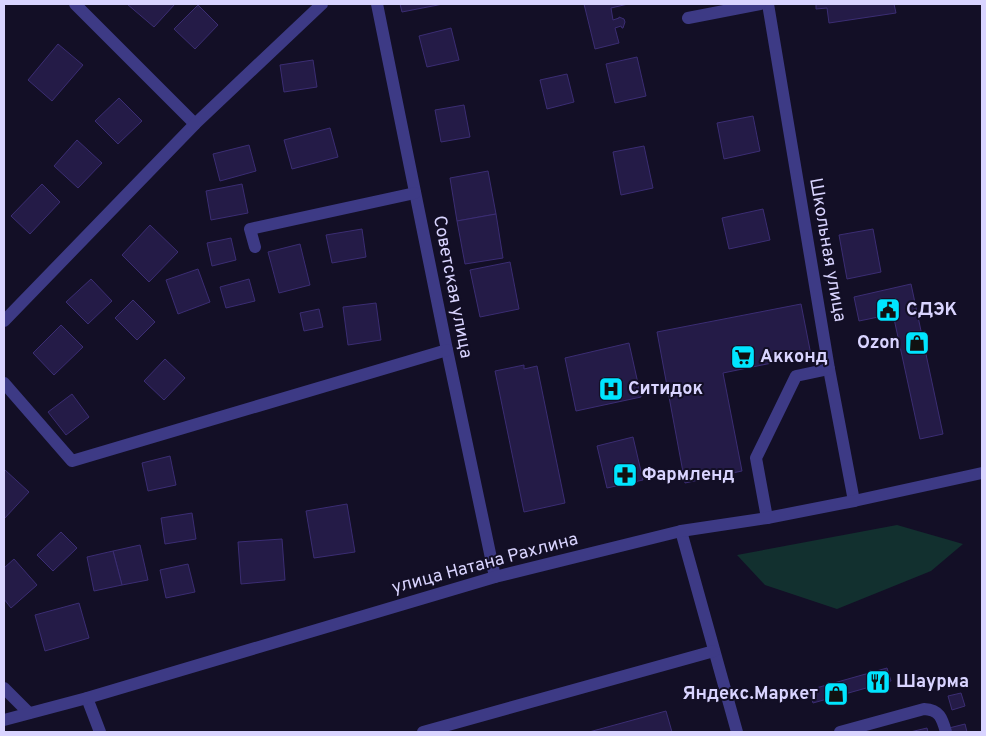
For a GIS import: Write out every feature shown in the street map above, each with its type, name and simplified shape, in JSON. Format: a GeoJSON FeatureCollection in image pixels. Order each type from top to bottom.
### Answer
{"type":"FeatureCollection","features":[{"type":"Feature","properties":{"kind":"street"},"geometry":{"type":"LineString","coordinates":[[75,4],[195,124]]}},
{"type":"Feature","properties":{"kind":"street"},"geometry":{"type":"LineString","coordinates":[[4,320],[195,124],[322,4]]}},
{"type":"Feature","properties":{"kind":"street","name":"Советская улица"},"geometry":{"type":"LineString","coordinates":[[377,4],[495,577]]}},
{"type":"Feature","properties":{"kind":"street"},"geometry":{"type":"LineString","coordinates":[[688,18],[760,4]]}},
{"type":"Feature","properties":{"kind":"street","name":"Школьная улица"},"geometry":{"type":"LineString","coordinates":[[768,4],[829,369],[854,501]]}},
{"type":"Feature","properties":{"kind":"street"},"geometry":{"type":"LineString","coordinates":[[255,247],[250,229],[416,193]]}},
{"type":"Feature","properties":{"kind":"street"},"geometry":{"type":"LineString","coordinates":[[4,383],[72,460],[447,350]]}},
{"type":"Feature","properties":{"kind":"street"},"geometry":{"type":"LineString","coordinates":[[767,518],[756,458],[796,376],[829,369]]}},
{"type":"Feature","properties":{"kind":"street","name":"улица Натана Рахлина"},"geometry":{"type":"LineString","coordinates":[[4,720],[87,698],[495,577],[681,531],[767,518],[982,473]]}},
{"type":"Feature","properties":{"kind":"street"},"geometry":{"type":"LineString","coordinates":[[681,531],[737,732]]}},
{"type":"Feature","properties":{"kind":"street"},"geometry":{"type":"LineString","coordinates":[[423,732],[714,651]]}},
{"type":"Feature","properties":{"kind":"street"},"geometry":{"type":"LineString","coordinates":[[4,688],[29,713]]}},
{"type":"Feature","properties":{"kind":"street"},"geometry":{"type":"LineString","coordinates":[[87,698],[100,732]]}},
{"type":"Feature","properties":{"kind":"street"},"geometry":{"type":"LineString","coordinates":[[840,732],[924,709],[930,709],[940,715],[946,732]]}},
{"type":"Feature","properties":{"kind":"green space"},"geometry":{"type":"Polygon","coordinates":[[[897,525],[963,544],[931,571],[837,609],[765,585],[737,555],[897,525]]]}},
{"type":"Feature","properties":{"kind":"building"},"geometry":{"type":"Polygon","coordinates":[[[127,4],[175,4],[154,27],[127,4]]]}},
{"type":"Feature","properties":{"kind":"building"},"geometry":{"type":"Polygon","coordinates":[[[400,4],[443,4],[402,12],[400,4]]]}},
{"type":"Feature","properties":{"kind":"building"},"geometry":{"type":"Polygon","coordinates":[[[584,4],[628,4],[611,8],[613,20],[619,17],[624,19],[625,22],[623,28],[621,26],[615,28],[619,43],[595,49],[584,4]]]}},
{"type":"Feature","properties":{"kind":"building"},"geometry":{"type":"Polygon","coordinates":[[[816,4],[894,4],[896,13],[829,23],[827,8],[816,9],[816,4]]]}},
{"type":"Feature","properties":{"kind":"building"},"geometry":{"type":"Polygon","coordinates":[[[198,5],[218,25],[195,49],[174,29],[198,5]]]}},
{"type":"Feature","properties":{"kind":"building"},"geometry":{"type":"Polygon","coordinates":[[[451,28],[459,60],[427,67],[419,36],[451,28]]]}},
{"type":"Feature","properties":{"kind":"building"},"geometry":{"type":"Polygon","coordinates":[[[58,44],[83,65],[52,101],[28,80],[58,44]]]}},
{"type":"Feature","properties":{"kind":"building"},"geometry":{"type":"Polygon","coordinates":[[[637,57],[646,96],[615,103],[606,64],[637,57]]]}},
{"type":"Feature","properties":{"kind":"building"},"geometry":{"type":"Polygon","coordinates":[[[313,60],[317,87],[284,92],[280,65],[313,60]]]}},
{"type":"Feature","properties":{"kind":"building"},"geometry":{"type":"Polygon","coordinates":[[[567,74],[574,102],[547,109],[540,80],[567,74]]]}},
{"type":"Feature","properties":{"kind":"building"},"geometry":{"type":"Polygon","coordinates":[[[119,98],[142,121],[118,144],[95,121],[119,98]]]}},
{"type":"Feature","properties":{"kind":"building"},"geometry":{"type":"Polygon","coordinates":[[[464,105],[470,137],[441,142],[435,110],[464,105]]]}},
{"type":"Feature","properties":{"kind":"building"},"geometry":{"type":"Polygon","coordinates":[[[753,116],[760,151],[724,159],[717,123],[753,116]]]}},
{"type":"Feature","properties":{"kind":"building"},"geometry":{"type":"Polygon","coordinates":[[[330,128],[338,157],[292,169],[284,140],[330,128]]]}},
{"type":"Feature","properties":{"kind":"building"},"geometry":{"type":"Polygon","coordinates":[[[77,140],[102,163],[78,188],[54,166],[77,140]]]}},
{"type":"Feature","properties":{"kind":"building"},"geometry":{"type":"Polygon","coordinates":[[[249,145],[256,171],[220,181],[213,154],[249,145]]]}},
{"type":"Feature","properties":{"kind":"building"},"geometry":{"type":"Polygon","coordinates":[[[644,146],[653,188],[621,195],[613,152],[644,146]]]}},
{"type":"Feature","properties":{"kind":"building"},"geometry":{"type":"Polygon","coordinates":[[[488,171],[496,214],[457,221],[450,178],[488,171]]]}},
{"type":"Feature","properties":{"kind":"building"},"geometry":{"type":"Polygon","coordinates":[[[42,184],[60,202],[30,234],[11,216],[42,184]]]}},
{"type":"Feature","properties":{"kind":"building"},"geometry":{"type":"Polygon","coordinates":[[[242,184],[248,213],[211,220],[206,191],[242,184]]]}},
{"type":"Feature","properties":{"kind":"building"},"geometry":{"type":"Polygon","coordinates":[[[763,209],[770,240],[729,249],[722,218],[763,209]]]}},
{"type":"Feature","properties":{"kind":"building"},"geometry":{"type":"Polygon","coordinates":[[[496,214],[503,258],[465,264],[457,221],[496,214]]]}},
{"type":"Feature","properties":{"kind":"building"},"geometry":{"type":"Polygon","coordinates":[[[150,225],[178,252],[149,282],[122,255],[150,225]]]}},
{"type":"Feature","properties":{"kind":"building"},"geometry":{"type":"Polygon","coordinates":[[[362,229],[366,257],[332,263],[326,235],[362,229]]]}},
{"type":"Feature","properties":{"kind":"building"},"geometry":{"type":"Polygon","coordinates":[[[873,229],[881,272],[847,279],[839,235],[873,229]]]}},
{"type":"Feature","properties":{"kind":"building"},"geometry":{"type":"Polygon","coordinates":[[[231,238],[236,260],[212,266],[207,243],[231,238]]]}},
{"type":"Feature","properties":{"kind":"building"},"geometry":{"type":"Polygon","coordinates":[[[300,244],[310,285],[279,293],[268,252],[300,244]]]}},
{"type":"Feature","properties":{"kind":"building"},"geometry":{"type":"Polygon","coordinates":[[[510,262],[519,309],[480,317],[470,270],[510,262]]]}},
{"type":"Feature","properties":{"kind":"building"},"geometry":{"type":"Polygon","coordinates":[[[198,269],[210,302],[178,314],[166,280],[198,269]]]}},
{"type":"Feature","properties":{"kind":"building"},"geometry":{"type":"Polygon","coordinates":[[[91,279],[112,301],[88,324],[66,302],[91,279]]]}},
{"type":"Feature","properties":{"kind":"building"},"geometry":{"type":"Polygon","coordinates":[[[249,279],[255,301],[226,308],[220,287],[249,279]]]}},
{"type":"Feature","properties":{"kind":"building"},"geometry":{"type":"Polygon","coordinates":[[[911,284],[943,434],[920,439],[893,314],[859,321],[854,297],[911,284]]]}},
{"type":"Feature","properties":{"kind":"building"},"geometry":{"type":"Polygon","coordinates":[[[133,300],[155,322],[137,340],[115,318],[133,300]]]}},
{"type":"Feature","properties":{"kind":"building"},"geometry":{"type":"Polygon","coordinates":[[[376,303],[381,340],[348,345],[343,307],[376,303]]]}},
{"type":"Feature","properties":{"kind":"building"},"geometry":{"type":"Polygon","coordinates":[[[801,304],[811,355],[723,373],[742,471],[685,483],[657,332],[801,304]]]}},
{"type":"Feature","properties":{"kind":"building"},"geometry":{"type":"Polygon","coordinates":[[[319,309],[323,327],[304,331],[300,313],[319,309]]]}},
{"type":"Feature","properties":{"kind":"building"},"geometry":{"type":"Polygon","coordinates":[[[61,325],[83,347],[54,375],[33,353],[61,325]]]}},
{"type":"Feature","properties":{"kind":"building"},"geometry":{"type":"Polygon","coordinates":[[[629,343],[641,397],[576,411],[565,358],[629,343]]]}},
{"type":"Feature","properties":{"kind":"building"},"geometry":{"type":"Polygon","coordinates":[[[165,359],[185,378],[164,400],[144,381],[165,359]]]}},
{"type":"Feature","properties":{"kind":"building"},"geometry":{"type":"Polygon","coordinates":[[[524,365],[524,369],[537,366],[565,503],[524,512],[495,371],[524,365]]]}},
{"type":"Feature","properties":{"kind":"building"},"geometry":{"type":"Polygon","coordinates":[[[72,394],[89,417],[66,435],[48,412],[72,394]]]}},
{"type":"Feature","properties":{"kind":"building"},"geometry":{"type":"Polygon","coordinates":[[[633,437],[643,480],[607,488],[597,446],[633,437]]]}},
{"type":"Feature","properties":{"kind":"building"},"geometry":{"type":"Polygon","coordinates":[[[170,456],[176,485],[148,491],[142,463],[170,456]]]}},
{"type":"Feature","properties":{"kind":"building"},"geometry":{"type":"Polygon","coordinates":[[[4,471],[29,492],[4,519],[4,471]]]}},
{"type":"Feature","properties":{"kind":"building"},"geometry":{"type":"Polygon","coordinates":[[[347,504],[355,552],[314,558],[306,511],[347,504]]]}},
{"type":"Feature","properties":{"kind":"building"},"geometry":{"type":"Polygon","coordinates":[[[192,513],[196,539],[165,544],[161,518],[192,513]]]}},
{"type":"Feature","properties":{"kind":"building"},"geometry":{"type":"Polygon","coordinates":[[[61,532],[77,548],[53,571],[37,555],[61,532]]]}},
{"type":"Feature","properties":{"kind":"building"},"geometry":{"type":"Polygon","coordinates":[[[282,539],[285,580],[241,584],[238,542],[282,539]]]}},
{"type":"Feature","properties":{"kind":"building"},"geometry":{"type":"Polygon","coordinates":[[[140,545],[148,580],[122,585],[113,551],[140,545]]]}},
{"type":"Feature","properties":{"kind":"building"},"geometry":{"type":"Polygon","coordinates":[[[113,551],[122,585],[94,591],[87,557],[113,551]]]}},
{"type":"Feature","properties":{"kind":"building"},"geometry":{"type":"Polygon","coordinates":[[[14,559],[37,585],[11,608],[4,599],[4,568],[14,559]]]}},
{"type":"Feature","properties":{"kind":"building"},"geometry":{"type":"Polygon","coordinates":[[[188,564],[195,592],[166,598],[160,570],[188,564]]]}},
{"type":"Feature","properties":{"kind":"building"},"geometry":{"type":"Polygon","coordinates":[[[79,603],[89,638],[45,651],[35,615],[79,603]]]}},
{"type":"Feature","properties":{"kind":"building"},"geometry":{"type":"Polygon","coordinates":[[[887,668],[891,681],[813,703],[809,690],[887,668]]]}},
{"type":"Feature","properties":{"kind":"building"},"geometry":{"type":"Polygon","coordinates":[[[961,693],[965,706],[952,710],[948,696],[961,693]]]}},
{"type":"Feature","properties":{"kind":"building"},"geometry":{"type":"Polygon","coordinates":[[[666,711],[672,732],[589,732],[666,711]]]}},
{"type":"Feature","properties":{"kind":"building"},"geometry":{"type":"Polygon","coordinates":[[[965,724],[967,732],[951,732],[949,728],[965,724]]]}},
{"type":"Feature","properties":{"kind":"building"},"geometry":{"type":"Polygon","coordinates":[[[927,728],[928,732],[910,732],[927,728]]]}},
{"type":"Feature","properties":{"kind":"place","name":"СДЭК"},"geometry":{"type":"Point","coordinates":[888,310]}},
{"type":"Feature","properties":{"kind":"place","name":"Ozon"},"geometry":{"type":"Point","coordinates":[917,343]}},
{"type":"Feature","properties":{"kind":"place","name":"Акконд"},"geometry":{"type":"Point","coordinates":[743,357]}},
{"type":"Feature","properties":{"kind":"place","name":"Ситидок"},"geometry":{"type":"Point","coordinates":[611,389]}},
{"type":"Feature","properties":{"kind":"place","name":"Фармленд"},"geometry":{"type":"Point","coordinates":[625,475]}},
{"type":"Feature","properties":{"kind":"place","name":"Шаурма"},"geometry":{"type":"Point","coordinates":[878,682]}},
{"type":"Feature","properties":{"kind":"place","name":"Яндекс.Маркет"},"geometry":{"type":"Point","coordinates":[836,694]}}]}
